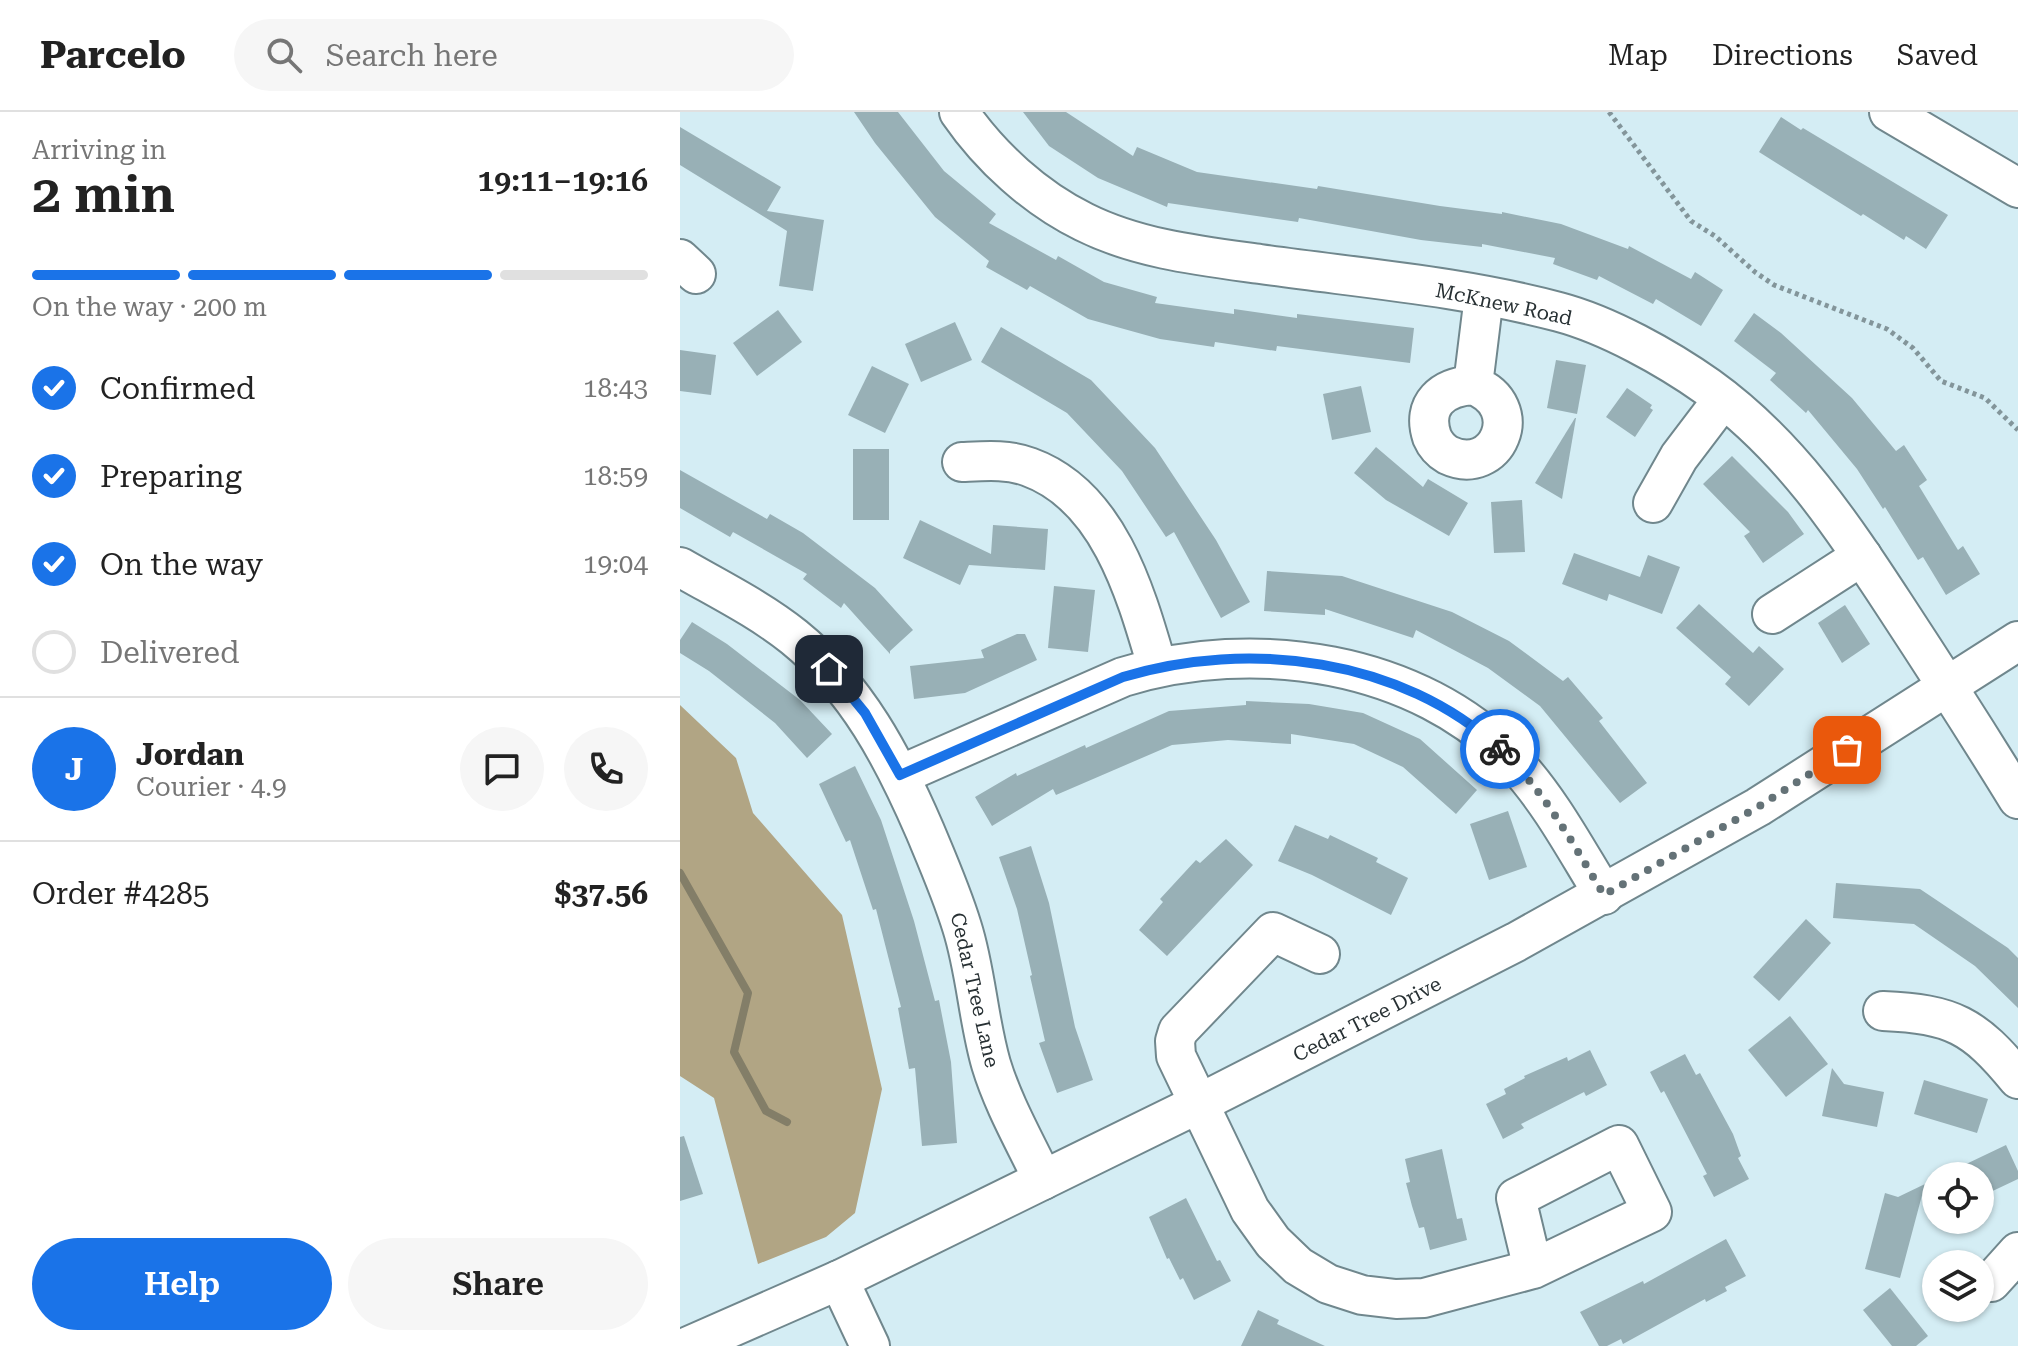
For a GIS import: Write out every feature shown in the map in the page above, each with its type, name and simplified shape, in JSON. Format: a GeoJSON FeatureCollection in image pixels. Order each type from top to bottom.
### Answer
{"type":"FeatureCollection","features":[{"type":"Feature","properties":{"kind":"street","name":"McKnew Road"},"geometry":{"type":"LineString","coordinates":[[959,112],[977,138],[1043,197],[1084,222],[1187,254],[1484,296],[1561,313],[1608,331],[1654,354],[1707,387],[1759,429],[1801,473],[1862,556],[2018,799]]}},
{"type":"Feature","properties":{"kind":"street"},"geometry":{"type":"LineString","coordinates":[[1889,112],[2016,182]]}},
{"type":"Feature","properties":{"kind":"street"},"geometry":{"type":"LineString","coordinates":[[1473,385],[1484,296]]}},
{"type":"Feature","properties":{"kind":"street"},"geometry":{"type":"LineString","coordinates":[[1653,503],[1679,457],[1723,399]]}},
{"type":"Feature","properties":{"kind":"street"},"geometry":{"type":"LineString","coordinates":[[962,462],[998,461],[1029,467],[1057,481],[1080,502],[1103,530],[1123,563],[1136,594],[1157,666]]}},
{"type":"Feature","properties":{"kind":"street"},"geometry":{"type":"LineString","coordinates":[[1772,614],[1862,556]]}},
{"type":"Feature","properties":{"kind":"street","name":"Cedar Tree Lane"},"geometry":{"type":"LineString","coordinates":[[680,567],[762,614],[794,637],[829,669],[865,713],[900,775],[949,889],[974,971],[990,1061],[1001,1094],[1043,1180]]}},
{"type":"Feature","properties":{"kind":"street","name":"Cedar Tree Drive"},"geometry":{"type":"LineString","coordinates":[[689,1346],[839,1280],[1200,1103],[1604,895],[1758,807],[2018,641]]}},
{"type":"Feature","properties":{"kind":"street"},"geometry":{"type":"LineString","coordinates":[[900,775],[1123,677],[1157,666],[1265,659],[1368,674],[1409,688],[1476,729],[1516,763],[1546,802],[1604,895]]}},
{"type":"Feature","properties":{"kind":"street"},"geometry":{"type":"LineString","coordinates":[[1320,954],[1273,932],[1178,1031],[1175,1041],[1176,1056],[1250,1210],[1273,1242],[1298,1266],[1328,1284],[1362,1295],[1424,1298],[1533,1269]]}},
{"type":"Feature","properties":{"kind":"street"},"geometry":{"type":"LineString","coordinates":[[1883,1011],[1919,1013],[1966,1027],[1993,1048],[2018,1079]]}},
{"type":"Feature","properties":{"kind":"street"},"geometry":{"type":"LineString","coordinates":[[1994,1279],[2018,1252]]}},
{"type":"Feature","properties":{"kind":"street"},"geometry":{"type":"LineString","coordinates":[[839,1280],[870,1346]]}},
{"type":"Feature","properties":{"kind":"path"},"geometry":{"type":"LineString","coordinates":[[1609,112],[1691,221],[1715,236],[1755,272],[1774,285],[1887,329],[1913,348],[1941,381],[1985,398],[2018,430]]}},
{"type":"Feature","properties":{"kind":"shaded area"},"geometry":{"type":"Polygon","coordinates":[[[680,705],[736,758],[753,813],[842,915],[882,1089],[855,1213],[826,1237],[758,1264],[714,1098],[680,1076],[680,705]]]}},
{"type":"Feature","properties":{"kind":"building"},"geometry":{"type":"Polygon","coordinates":[[[854,112],[898,112],[944,171],[996,214],[989,223],[1104,282],[1157,297],[1155,303],[1234,314],[1234,309],[1414,328],[1410,363],[1277,346],[1276,351],[1215,342],[1214,347],[1160,339],[1088,319],[1030,286],[1027,290],[986,267],[989,261],[935,217],[854,112]]]}},
{"type":"Feature","properties":{"kind":"building"},"geometry":{"type":"Polygon","coordinates":[[[1023,112],[1066,112],[1133,156],[1137,147],[1197,172],[1502,212],[1561,224],[1628,249],[1629,246],[1691,279],[1695,272],[1723,290],[1701,326],[1656,299],[1653,304],[1599,276],[1597,280],[1553,264],[1555,258],[1482,244],[1482,247],[1421,240],[1299,218],[1298,222],[1168,203],[1167,207],[1098,178],[1049,146],[1023,112]]]}},
{"type":"Feature","properties":{"kind":"building"},"geometry":{"type":"Polygon","coordinates":[[[1781,117],[1948,215],[1926,249],[1906,236],[1904,240],[1863,214],[1861,216],[1759,152],[1781,117]]]}},
{"type":"Feature","properties":{"kind":"building"},"geometry":{"type":"Polygon","coordinates":[[[680,127],[781,187],[767,211],[824,220],[813,291],[779,286],[787,231],[680,165],[680,127]]]}},
{"type":"Feature","properties":{"kind":"building"},"geometry":{"type":"Polygon","coordinates":[[[778,310],[802,342],[757,376],[733,343],[778,310]]]}},
{"type":"Feature","properties":{"kind":"building"},"geometry":{"type":"Polygon","coordinates":[[[1754,313],[1781,333],[1852,398],[1896,451],[1904,445],[1927,480],[1919,486],[1958,550],[1963,546],[1980,574],[1946,595],[1923,557],[1918,560],[1885,507],[1883,509],[1857,469],[1808,410],[1806,413],[1770,380],[1776,373],[1734,341],[1754,313]]]}},
{"type":"Feature","properties":{"kind":"building"},"geometry":{"type":"Polygon","coordinates":[[[955,322],[972,360],[921,382],[905,344],[955,322]]]}},
{"type":"Feature","properties":{"kind":"building"},"geometry":{"type":"Polygon","coordinates":[[[1001,327],[1091,380],[1155,448],[1216,540],[1250,602],[1221,618],[1174,532],[1166,537],[1122,471],[1067,413],[981,362],[1001,327]]]}},
{"type":"Feature","properties":{"kind":"building"},"geometry":{"type":"Polygon","coordinates":[[[680,350],[716,355],[711,395],[680,391],[680,350]]]}},
{"type":"Feature","properties":{"kind":"building"},"geometry":{"type":"Polygon","coordinates":[[[1556,360],[1586,365],[1577,414],[1547,408],[1556,360]]]}},
{"type":"Feature","properties":{"kind":"building"},"geometry":{"type":"Polygon","coordinates":[[[872,366],[909,384],[885,433],[848,415],[872,366]]]}},
{"type":"Feature","properties":{"kind":"building"},"geometry":{"type":"Polygon","coordinates":[[[1361,386],[1371,432],[1332,440],[1323,394],[1361,386]]]}},
{"type":"Feature","properties":{"kind":"building"},"geometry":{"type":"Polygon","coordinates":[[[1627,388],[1652,405],[1650,408],[1653,410],[1635,437],[1606,417],[1627,388]]]}},
{"type":"Feature","properties":{"kind":"building"},"geometry":{"type":"Polygon","coordinates":[[[1576,418],[1562,499],[1535,483],[1576,418]]]}},
{"type":"Feature","properties":{"kind":"building"},"geometry":{"type":"Polygon","coordinates":[[[1376,447],[1423,487],[1428,479],[1468,503],[1449,536],[1386,500],[1354,473],[1376,447]]]}},
{"type":"Feature","properties":{"kind":"building"},"geometry":{"type":"Polygon","coordinates":[[[853,449],[889,449],[889,520],[853,520],[853,449]]]}},
{"type":"Feature","properties":{"kind":"building"},"geometry":{"type":"Polygon","coordinates":[[[1732,456],[1788,512],[1804,534],[1763,563],[1744,536],[1750,532],[1703,484],[1732,456]]]}},
{"type":"Feature","properties":{"kind":"building"},"geometry":{"type":"Polygon","coordinates":[[[680,470],[767,519],[770,514],[803,533],[875,588],[913,630],[890,654],[844,603],[841,608],[803,579],[807,574],[733,532],[730,537],[680,508],[680,470]]]}},
{"type":"Feature","properties":{"kind":"building"},"geometry":{"type":"Polygon","coordinates":[[[1522,500],[1525,552],[1494,553],[1491,502],[1522,500]]]}},
{"type":"Feature","properties":{"kind":"building"},"geometry":{"type":"Polygon","coordinates":[[[920,520],[991,554],[993,525],[1048,529],[1045,570],[969,565],[960,585],[903,558],[920,520]]]}},
{"type":"Feature","properties":{"kind":"building"},"geometry":{"type":"Polygon","coordinates":[[[1574,553],[1640,577],[1648,555],[1680,567],[1662,614],[1609,594],[1607,601],[1562,584],[1574,553]]]}},
{"type":"Feature","properties":{"kind":"building"},"geometry":{"type":"Polygon","coordinates":[[[1267,571],[1342,576],[1452,612],[1509,641],[1563,681],[1568,677],[1603,718],[1599,721],[1647,783],[1620,803],[1540,706],[1488,668],[1416,630],[1413,638],[1325,609],[1325,615],[1264,611],[1267,571]]]}},
{"type":"Feature","properties":{"kind":"building"},"geometry":{"type":"Polygon","coordinates":[[[1054,586],[1095,590],[1088,652],[1048,648],[1054,586]]]}},
{"type":"Feature","properties":{"kind":"building"},"geometry":{"type":"Polygon","coordinates":[[[1699,604],[1753,653],[1759,646],[1784,669],[1749,706],[1725,684],[1731,677],[1676,628],[1699,604]]]}},
{"type":"Feature","properties":{"kind":"building"},"geometry":{"type":"Polygon","coordinates":[[[1845,605],[1870,644],[1842,663],[1818,623],[1845,605]]]}},
{"type":"Feature","properties":{"kind":"building"},"geometry":{"type":"Polygon","coordinates":[[[692,622],[727,644],[800,700],[832,734],[807,758],[775,723],[709,671],[680,653],[680,640],[692,622]]]}},
{"type":"Feature","properties":{"kind":"building"},"geometry":{"type":"Polygon","coordinates":[[[1017,634],[1025,634],[1037,660],[965,693],[914,699],[910,666],[984,658],[981,650],[1017,634]]]}},
{"type":"Feature","properties":{"kind":"building"},"geometry":{"type":"Polygon","coordinates":[[[1246,701],[1309,704],[1363,713],[1420,739],[1477,790],[1456,814],[1403,767],[1354,744],[1291,734],[1291,744],[1228,740],[1172,745],[1056,795],[1053,789],[992,826],[975,797],[1016,773],[1017,776],[1169,711],[1246,705],[1246,701]]]}},
{"type":"Feature","properties":{"kind":"building"},"geometry":{"type":"Polygon","coordinates":[[[855,766],[881,820],[914,921],[935,1001],[939,1000],[951,1062],[957,1143],[922,1146],[915,1068],[909,1069],[898,1008],[901,1007],[876,909],[873,910],[850,840],[846,842],[819,784],[855,766]]]}},
{"type":"Feature","properties":{"kind":"building"},"geometry":{"type":"Polygon","coordinates":[[[1508,811],[1527,867],[1489,880],[1470,824],[1508,811]]]}},
{"type":"Feature","properties":{"kind":"building"},"geometry":{"type":"Polygon","coordinates":[[[1295,825],[1328,839],[1330,835],[1378,858],[1376,862],[1408,878],[1391,915],[1278,861],[1295,825]]]}},
{"type":"Feature","properties":{"kind":"building"},"geometry":{"type":"Polygon","coordinates":[[[1226,839],[1253,865],[1167,956],[1139,930],[1163,902],[1160,899],[1196,860],[1200,863],[1226,839]]]}},
{"type":"Feature","properties":{"kind":"building"},"geometry":{"type":"Polygon","coordinates":[[[1031,846],[1049,903],[1075,1027],[1093,1080],[1057,1093],[1039,1043],[1045,1041],[1032,975],[1017,909],[999,857],[1031,846]]]}},
{"type":"Feature","properties":{"kind":"building"},"geometry":{"type":"Polygon","coordinates":[[[1836,883],[1920,889],[2008,948],[2018,958],[2018,1008],[1975,966],[1914,924],[1833,918],[1836,883]]]}},
{"type":"Feature","properties":{"kind":"building"},"geometry":{"type":"Polygon","coordinates":[[[1806,919],[1831,943],[1779,1001],[1753,977],[1806,919]]]}},
{"type":"Feature","properties":{"kind":"building"},"geometry":{"type":"Polygon","coordinates":[[[1790,1016],[1828,1064],[1786,1097],[1748,1050],[1790,1016]]]}},
{"type":"Feature","properties":{"kind":"building"},"geometry":{"type":"Polygon","coordinates":[[[1590,1050],[1607,1085],[1586,1096],[1584,1092],[1521,1124],[1524,1128],[1503,1139],[1486,1104],[1506,1094],[1504,1089],[1524,1076],[1590,1050]]]}},
{"type":"Feature","properties":{"kind":"building"},"geometry":{"type":"Polygon","coordinates":[[[1685,1054],[1696,1075],[1700,1073],[1733,1134],[1741,1156],[1738,1158],[1749,1179],[1714,1197],[1703,1176],[1707,1174],[1664,1091],[1661,1093],[1650,1072],[1685,1054]]]}},
{"type":"Feature","properties":{"kind":"building"},"geometry":{"type":"Polygon","coordinates":[[[1832,1068],[1844,1084],[1884,1092],[1877,1127],[1822,1116],[1832,1068]]]}},
{"type":"Feature","properties":{"kind":"building"},"geometry":{"type":"Polygon","coordinates":[[[1924,1080],[1988,1099],[1977,1133],[1914,1114],[1924,1080]]]}},
{"type":"Feature","properties":{"kind":"building"},"geometry":{"type":"Polygon","coordinates":[[[684,1136],[703,1194],[680,1201],[680,1137],[684,1136]]]}},
{"type":"Feature","properties":{"kind":"building"},"geometry":{"type":"Polygon","coordinates":[[[2006,1145],[2018,1171],[2018,1179],[1994,1190],[1994,1162],[1970,1162],[2006,1145]]]}},
{"type":"Feature","properties":{"kind":"building"},"geometry":{"type":"Polygon","coordinates":[[[1442,1149],[1457,1219],[1462,1218],[1467,1240],[1430,1250],[1424,1227],[1419,1228],[1412,1206],[1406,1183],[1410,1182],[1405,1159],[1442,1149]]]}},
{"type":"Feature","properties":{"kind":"building"},"geometry":{"type":"Polygon","coordinates":[[[1922,1185],[1900,1278],[1865,1269],[1885,1193],[1898,1197],[1922,1185]]]}},
{"type":"Feature","properties":{"kind":"building"},"geometry":{"type":"Polygon","coordinates":[[[1186,1198],[1217,1261],[1220,1260],[1231,1281],[1194,1300],[1183,1278],[1180,1280],[1167,1259],[1149,1217],[1186,1198]]]}},
{"type":"Feature","properties":{"kind":"building"},"geometry":{"type":"Polygon","coordinates":[[[1726,1239],[1746,1276],[1725,1287],[1727,1291],[1706,1302],[1705,1299],[1623,1344],[1621,1339],[1607,1346],[1599,1346],[1580,1312],[1643,1281],[1644,1284],[1726,1239]]]}},
{"type":"Feature","properties":{"kind":"building"},"geometry":{"type":"Polygon","coordinates":[[[1890,1288],[1928,1336],[1916,1346],[1892,1346],[1863,1310],[1890,1288]]]}},
{"type":"Feature","properties":{"kind":"building"},"geometry":{"type":"Polygon","coordinates":[[[1258,1310],[1279,1320],[1277,1324],[1325,1346],[1241,1346],[1258,1310]]]}},
{"type":"Feature","properties":{"kind":"waterway"},"geometry":{"type":"LineString","coordinates":[[680,873],[748,993],[734,1052],[766,1111],[787,1122]]}},
{"type":"Feature","properties":{"kind":"way so far"},"geometry":{"type":"LineString","coordinates":[[1500,749],[1516,763],[1546,802],[1604,895],[1758,807],[1847,750]]}},
{"type":"Feature","properties":{"kind":"route"},"geometry":{"type":"LineString","coordinates":[[829,669],[865,713],[900,775],[1123,677],[1157,666],[1222,660],[1265,659],[1368,674],[1409,688],[1451,712],[1500,749]]}}]}
